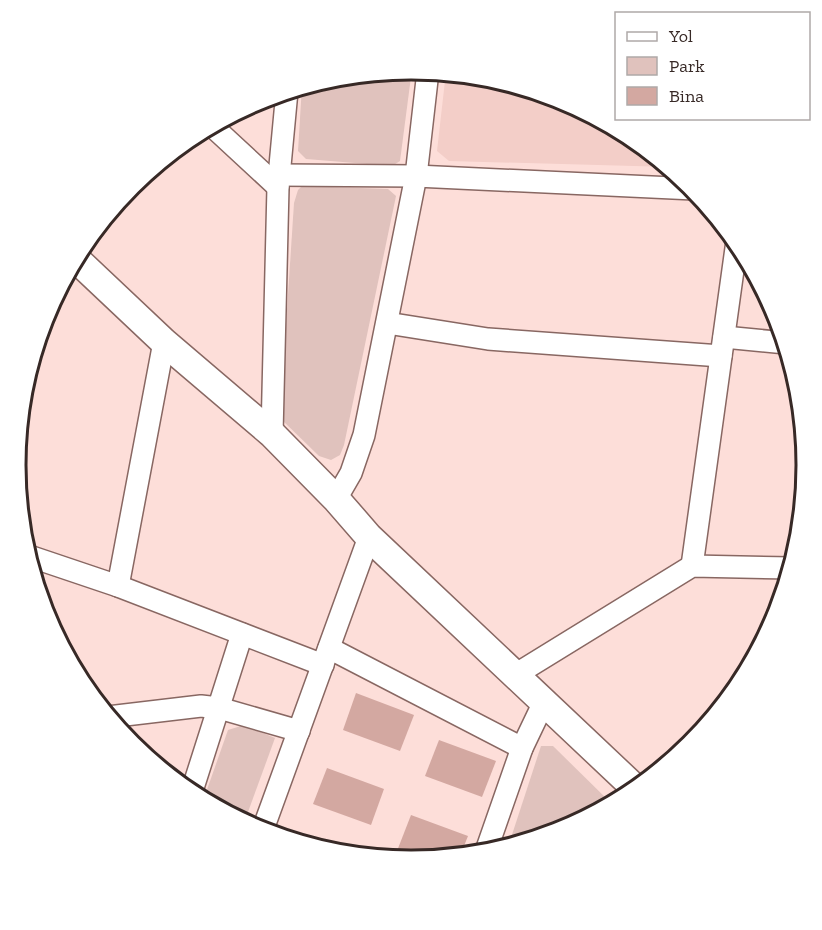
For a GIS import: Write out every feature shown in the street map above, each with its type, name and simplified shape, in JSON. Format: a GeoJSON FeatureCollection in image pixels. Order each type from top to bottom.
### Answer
{"type":"FeatureCollection","features":[{"type":"Feature","properties":{"kind":"main road"},"geometry":{"type":"LineString","coordinates":[[82,264],[164,342],[272,434],[336,499],[369,537],[629,783]]}},
{"type":"Feature","properties":{"kind":"street"},"geometry":{"type":"LineString","coordinates":[[336,499],[351,473],[364,435],[416,176],[427,80]]}},
{"type":"Feature","properties":{"kind":"street"},"geometry":{"type":"LineString","coordinates":[[272,434],[279,181],[286,100]]}},
{"type":"Feature","properties":{"kind":"street"},"geometry":{"type":"LineString","coordinates":[[218,131],[279,181],[416,176],[680,188]]}},
{"type":"Feature","properties":{"kind":"street"},"geometry":{"type":"LineString","coordinates":[[692,566],[735,256]]}},
{"type":"Feature","properties":{"kind":"street"},"geometry":{"type":"LineString","coordinates":[[387,322],[488,339],[723,347],[777,344]]}},
{"type":"Feature","properties":{"kind":"street"},"geometry":{"type":"LineString","coordinates":[[118,586],[164,342]]}},
{"type":"Feature","properties":{"kind":"street"},"geometry":{"type":"LineString","coordinates":[[266,822],[369,537]]}},
{"type":"Feature","properties":{"kind":"street"},"geometry":{"type":"LineString","coordinates":[[38,559],[118,586],[242,634],[326,657],[522,748]]}},
{"type":"Feature","properties":{"kind":"street"},"geometry":{"type":"LineString","coordinates":[[514,675],[692,566],[782,568]]}},
{"type":"Feature","properties":{"kind":"street"},"geometry":{"type":"LineString","coordinates":[[194,784],[242,634]]}},
{"type":"Feature","properties":{"kind":"street"},"geometry":{"type":"LineString","coordinates":[[489,842],[522,748],[544,702]]}},
{"type":"Feature","properties":{"kind":"street"},"geometry":{"type":"LineString","coordinates":[[118,716],[186,707],[219,708],[299,731]]}},
{"type":"Feature","properties":{"kind":"shaded area"},"geometry":{"type":"Polygon","coordinates":[[[445,81],[511,93],[559,109],[604,131],[655,167],[449,161],[437,151],[445,81]]]}},
{"type":"Feature","properties":{"kind":"green space"},"geometry":{"type":"Polygon","coordinates":[[[411,80],[400,161],[392,166],[306,159],[298,151],[301,96],[361,83],[411,80]]]}},
{"type":"Feature","properties":{"kind":"green space"},"geometry":{"type":"Polygon","coordinates":[[[302,186],[388,189],[396,196],[344,445],[340,455],[331,460],[319,456],[280,418],[294,203],[298,190],[302,186]]]}},
{"type":"Feature","properties":{"kind":"green space"},"geometry":{"type":"Polygon","coordinates":[[[244,725],[275,738],[247,814],[206,792],[228,730],[244,725]]]}},
{"type":"Feature","properties":{"kind":"green space"},"geometry":{"type":"Polygon","coordinates":[[[541,746],[553,746],[606,798],[559,821],[511,837],[541,746]]]}},
{"type":"Feature","properties":{"kind":"building"},"geometry":{"type":"Polygon","coordinates":[[[356,693],[414,715],[400,751],[343,730],[356,693]]]}},
{"type":"Feature","properties":{"kind":"building"},"geometry":{"type":"Polygon","coordinates":[[[439,740],[496,761],[482,797],[425,776],[439,740]]]}},
{"type":"Feature","properties":{"kind":"building"},"geometry":{"type":"Polygon","coordinates":[[[327,768],[384,789],[371,825],[313,804],[327,768]]]}},
{"type":"Feature","properties":{"kind":"building"},"geometry":{"type":"Polygon","coordinates":[[[411,815],[468,836],[464,847],[436,850],[397,850],[411,815]]]}}]}
